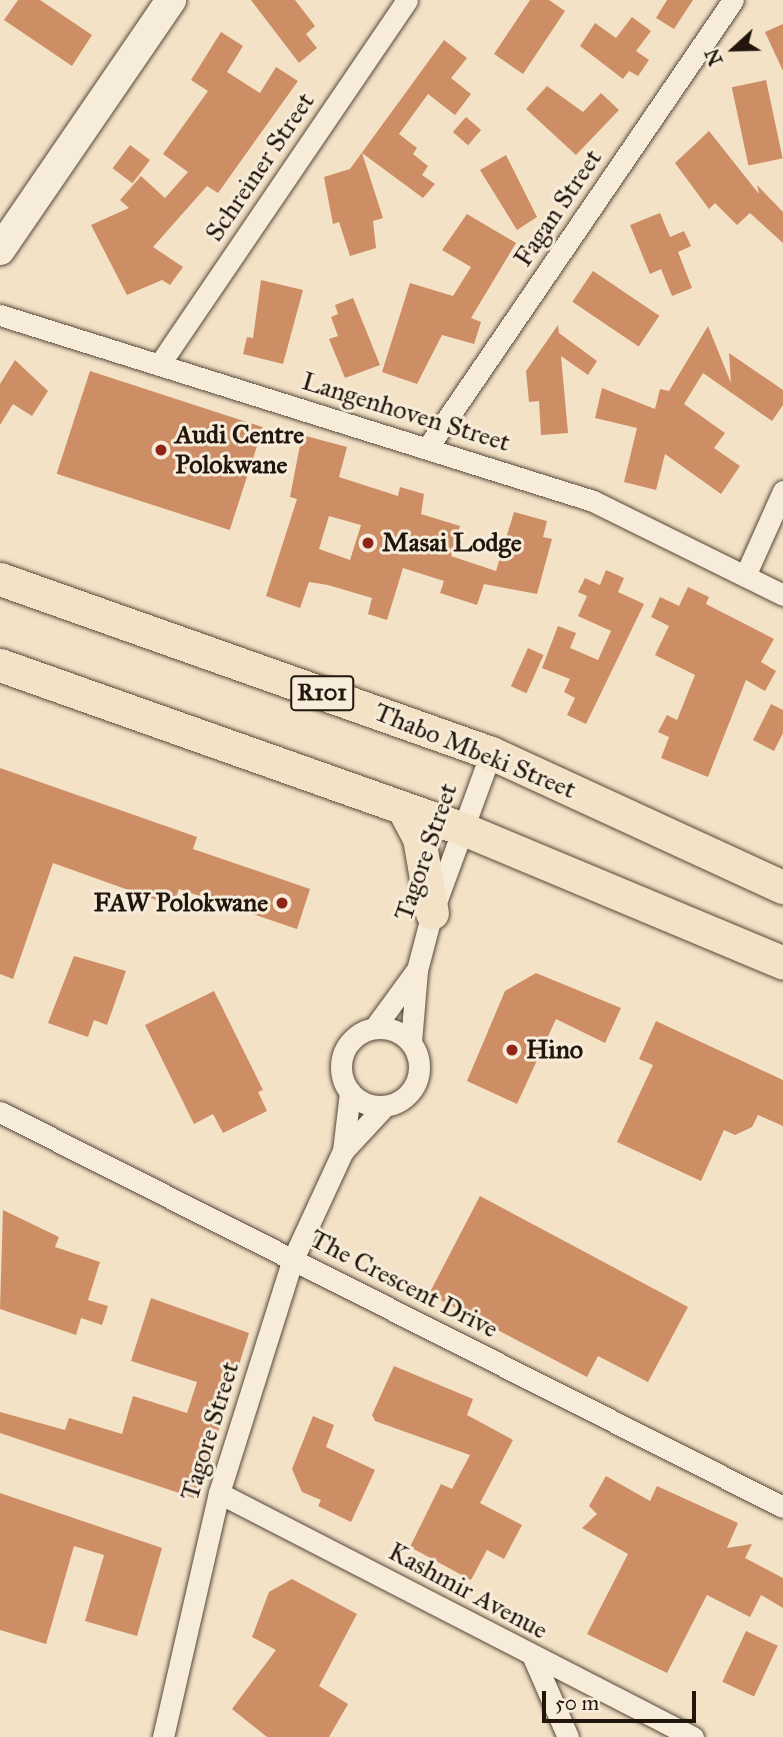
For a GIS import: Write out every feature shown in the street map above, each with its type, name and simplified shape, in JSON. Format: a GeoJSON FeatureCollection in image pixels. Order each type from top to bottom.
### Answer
{"type":"FeatureCollection","features":[{"type":"Feature","properties":{"kind":"main road","name":"Thabo Mbeki Street"},"geometry":{"type":"LineString","coordinates":[[0,579],[491,753],[783,887]]}},
{"type":"Feature","properties":{"kind":"main road"},"geometry":{"type":"LineString","coordinates":[[0,665],[461,828],[783,963]]}},
{"type":"Feature","properties":{"kind":"main road"},"geometry":{"type":"LineString","coordinates":[[403,808],[419,838],[432,913]]}},
{"type":"Feature","properties":{"kind":"street"},"geometry":{"type":"LineString","coordinates":[[0,250],[171,0]]}},
{"type":"Feature","properties":{"kind":"street","name":"Schreiner Street"},"geometry":{"type":"LineString","coordinates":[[159,365],[407,0]]}},
{"type":"Feature","properties":{"kind":"street","name":"Fagan Street"},"geometry":{"type":"LineString","coordinates":[[428,447],[733,0]]}},
{"type":"Feature","properties":{"kind":"street","name":"Langenhoven Street"},"geometry":{"type":"LineString","coordinates":[[0,315],[428,447],[593,501],[783,595]]}},
{"type":"Feature","properties":{"kind":"street"},"geometry":{"type":"LineString","coordinates":[[745,576],[783,491]]}},
{"type":"Feature","properties":{"kind":"street","name":"Tagore Street"},"geometry":{"type":"LineString","coordinates":[[343,1151],[385,1106],[405,1098],[418,1079],[419,1059],[411,1042],[417,970],[432,913],[461,828],[491,753]]}},
{"type":"Feature","properties":{"kind":"street","name":"Tagore Street"},"geometry":{"type":"LineString","coordinates":[[163,1737],[219,1493],[293,1259],[343,1151],[350,1092],[341,1067],[344,1052],[359,1034],[374,1027],[417,970]]}},
{"type":"Feature","properties":{"kind":"street"},"geometry":{"type":"LineString","coordinates":[[374,1027],[395,1030],[411,1042]]}},
{"type":"Feature","properties":{"kind":"street"},"geometry":{"type":"LineString","coordinates":[[350,1092],[365,1104],[385,1106]]}},
{"type":"Feature","properties":{"kind":"street","name":"The Crescent Drive"},"geometry":{"type":"LineString","coordinates":[[0,1112],[783,1507]]}},
{"type":"Feature","properties":{"kind":"street","name":"Kashmir Avenue"},"geometry":{"type":"LineString","coordinates":[[219,1493],[533,1657],[693,1737]]}},
{"type":"Feature","properties":{"kind":"street"},"geometry":{"type":"LineString","coordinates":[[533,1657],[568,1737]]}},
{"type":"Feature","properties":{"kind":"building"},"geometry":{"type":"Polygon","coordinates":[[[18,0],[40,0],[92,35],[72,66],[4,20],[18,0]]]}},
{"type":"Feature","properties":{"kind":"building"},"geometry":{"type":"Polygon","coordinates":[[[251,0],[295,0],[315,26],[306,34],[317,48],[299,63],[251,0]]]}},
{"type":"Feature","properties":{"kind":"building"},"geometry":{"type":"Polygon","coordinates":[[[530,0],[549,0],[565,11],[523,74],[494,54],[530,0]]]}},
{"type":"Feature","properties":{"kind":"building"},"geometry":{"type":"Polygon","coordinates":[[[667,0],[693,0],[674,29],[656,18],[667,0]]]}},
{"type":"Feature","properties":{"kind":"building"},"geometry":{"type":"Polygon","coordinates":[[[632,17],[651,31],[636,51],[649,60],[638,76],[629,71],[623,79],[580,46],[595,23],[616,38],[632,17]]]}},
{"type":"Feature","properties":{"kind":"building"},"geometry":{"type":"Polygon","coordinates":[[[783,24],[783,71],[765,32],[783,24]]]}},
{"type":"Feature","properties":{"kind":"building"},"geometry":{"type":"Polygon","coordinates":[[[221,32],[243,46],[227,72],[260,93],[276,67],[298,81],[218,193],[207,186],[153,247],[183,267],[170,285],[162,280],[127,295],[91,225],[129,208],[120,200],[141,176],[165,198],[188,172],[163,154],[208,91],[191,80],[221,32]]]}},
{"type":"Feature","properties":{"kind":"building"},"geometry":{"type":"Polygon","coordinates":[[[444,40],[467,58],[451,78],[471,94],[455,115],[428,94],[399,134],[417,148],[413,154],[428,166],[422,175],[435,184],[423,198],[362,153],[383,218],[373,221],[376,248],[350,256],[339,222],[333,224],[324,177],[350,169],[444,40]]]}},
{"type":"Feature","properties":{"kind":"building"},"geometry":{"type":"Polygon","coordinates":[[[766,80],[783,158],[748,166],[732,87],[766,80]]]}},
{"type":"Feature","properties":{"kind":"building"},"geometry":{"type":"Polygon","coordinates":[[[547,86],[583,112],[601,93],[619,110],[576,155],[526,109],[547,86]]]}},
{"type":"Feature","properties":{"kind":"building"},"geometry":{"type":"Polygon","coordinates":[[[466,117],[481,130],[468,145],[453,132],[466,117]]]}},
{"type":"Feature","properties":{"kind":"building"},"geometry":{"type":"Polygon","coordinates":[[[709,131],[759,194],[757,185],[783,212],[783,243],[750,213],[737,225],[715,203],[709,209],[675,163],[709,131]]]}},
{"type":"Feature","properties":{"kind":"building"},"geometry":{"type":"Polygon","coordinates":[[[130,145],[150,160],[133,183],[113,168],[130,145]]]}},
{"type":"Feature","properties":{"kind":"building"},"geometry":{"type":"Polygon","coordinates":[[[506,155],[537,217],[517,230],[480,170],[506,155]]]}},
{"type":"Feature","properties":{"kind":"building"},"geometry":{"type":"Polygon","coordinates":[[[660,213],[670,237],[684,231],[691,246],[678,252],[692,288],[672,296],[661,269],[650,274],[630,225],[660,213]]]}},
{"type":"Feature","properties":{"kind":"building"},"geometry":{"type":"Polygon","coordinates":[[[467,214],[516,243],[471,318],[481,322],[474,344],[442,335],[417,384],[382,372],[410,283],[453,296],[471,267],[442,250],[467,214]]]}},
{"type":"Feature","properties":{"kind":"building"},"geometry":{"type":"Polygon","coordinates":[[[593,271],[659,316],[639,346],[572,302],[593,271]]]}},
{"type":"Feature","properties":{"kind":"building"},"geometry":{"type":"Polygon","coordinates":[[[261,280],[303,290],[283,364],[243,354],[247,337],[253,338],[261,280]]]}},
{"type":"Feature","properties":{"kind":"building"},"geometry":{"type":"Polygon","coordinates":[[[353,298],[380,365],[345,378],[329,339],[338,336],[331,317],[338,314],[335,305],[353,298]]]}},
{"type":"Feature","properties":{"kind":"building"},"geometry":{"type":"Polygon","coordinates":[[[558,325],[559,333],[597,361],[588,375],[561,356],[568,433],[541,435],[539,401],[529,402],[526,371],[558,325]]]}},
{"type":"Feature","properties":{"kind":"building"},"geometry":{"type":"Polygon","coordinates":[[[708,326],[731,383],[729,353],[783,390],[783,405],[772,421],[703,373],[684,404],[725,433],[714,448],[740,466],[721,494],[665,454],[656,490],[624,482],[637,428],[595,418],[602,388],[655,409],[660,389],[669,391],[708,326]]]}},
{"type":"Feature","properties":{"kind":"building"},"geometry":{"type":"Polygon","coordinates":[[[15,360],[48,391],[32,416],[13,404],[0,425],[0,384],[15,360]]]}},
{"type":"Feature","properties":{"kind":"building","name":"Audi Centre Polokwane"},"geometry":{"type":"Polygon","coordinates":[[[90,371],[263,427],[230,530],[57,474],[90,371]]]}},
{"type":"Feature","properties":{"kind":"building"},"geometry":{"type":"Polygon","coordinates":[[[302,435],[347,447],[339,477],[398,496],[400,487],[424,494],[421,514],[460,526],[451,556],[496,571],[514,512],[547,521],[543,537],[552,539],[537,594],[484,584],[477,605],[440,593],[444,581],[403,568],[387,620],[368,614],[372,598],[328,585],[309,582],[300,608],[266,596],[297,499],[290,497],[302,435]],[[329,516],[319,549],[350,560],[361,525],[329,516]]]}},
{"type":"Feature","properties":{"kind":"building"},"geometry":{"type":"Polygon","coordinates":[[[606,570],[624,578],[618,592],[644,604],[586,724],[567,715],[575,698],[564,692],[570,679],[542,668],[558,626],[576,633],[570,648],[598,660],[611,631],[578,616],[587,596],[578,592],[585,578],[600,585],[606,570]]]}},
{"type":"Feature","properties":{"kind":"building"},"geometry":{"type":"Polygon","coordinates":[[[688,587],[709,597],[706,604],[774,639],[761,662],[776,671],[765,691],[746,680],[708,777],[661,758],[669,737],[658,732],[667,715],[677,720],[695,675],[655,655],[669,626],[651,617],[660,597],[679,606],[688,587]]]}},
{"type":"Feature","properties":{"kind":"building"},"geometry":{"type":"Polygon","coordinates":[[[528,648],[544,655],[526,693],[511,686],[528,648]]]}},
{"type":"Feature","properties":{"kind":"building"},"geometry":{"type":"Polygon","coordinates":[[[771,704],[783,710],[783,733],[774,751],[753,740],[771,704]]]}},
{"type":"Feature","properties":{"kind":"building"},"geometry":{"type":"Polygon","coordinates":[[[0,768],[197,837],[193,849],[310,889],[297,929],[179,889],[173,906],[53,863],[13,979],[0,974],[0,768]]]}},
{"type":"Feature","properties":{"kind":"building"},"geometry":{"type":"Polygon","coordinates":[[[74,956],[126,971],[107,1025],[94,1020],[88,1037],[48,1023],[74,956]]]}},
{"type":"Feature","properties":{"kind":"building"},"geometry":{"type":"Polygon","coordinates":[[[536,973],[621,1008],[605,1043],[556,1019],[517,1104],[467,1081],[505,991],[536,973]]]}},
{"type":"Feature","properties":{"kind":"building"},"geometry":{"type":"Polygon","coordinates":[[[214,991],[263,1090],[258,1092],[267,1111],[223,1133],[213,1114],[194,1124],[145,1025],[214,991]]]}},
{"type":"Feature","properties":{"kind":"building"},"geometry":{"type":"Polygon","coordinates":[[[656,1021],[783,1080],[783,1126],[758,1115],[752,1127],[735,1135],[724,1130],[701,1181],[617,1142],[653,1065],[639,1059],[656,1021]]]}},
{"type":"Feature","properties":{"kind":"building"},"geometry":{"type":"Polygon","coordinates":[[[480,1196],[688,1307],[648,1382],[598,1356],[587,1377],[429,1294],[480,1196]]]}},
{"type":"Feature","properties":{"kind":"building"},"geometry":{"type":"Polygon","coordinates":[[[3,1210],[59,1237],[55,1247],[100,1262],[88,1300],[108,1306],[102,1325],[81,1318],[76,1335],[0,1309],[3,1210]]]}},
{"type":"Feature","properties":{"kind":"building"},"geometry":{"type":"Polygon","coordinates":[[[151,1298],[249,1333],[197,1499],[0,1433],[0,1412],[65,1430],[69,1418],[122,1434],[133,1396],[187,1413],[197,1382],[131,1361],[151,1298]]]}},
{"type":"Feature","properties":{"kind":"building"},"geometry":{"type":"Polygon","coordinates":[[[394,1366],[473,1399],[467,1415],[513,1440],[480,1503],[522,1525],[504,1559],[487,1550],[471,1580],[410,1547],[441,1484],[452,1489],[470,1455],[375,1421],[372,1415],[394,1366]]]}},
{"type":"Feature","properties":{"kind":"building"},"geometry":{"type":"Polygon","coordinates":[[[313,1416],[334,1425],[326,1447],[375,1470],[351,1522],[318,1506],[321,1500],[302,1492],[292,1469],[313,1416]]]}},
{"type":"Feature","properties":{"kind":"building"},"geometry":{"type":"Polygon","coordinates":[[[606,1476],[650,1501],[657,1486],[738,1523],[727,1548],[752,1544],[745,1558],[783,1578],[783,1608],[761,1595],[750,1617],[707,1595],[667,1673],[587,1634],[628,1554],[582,1528],[597,1514],[589,1506],[606,1476]]]}},
{"type":"Feature","properties":{"kind":"building"},"geometry":{"type":"Polygon","coordinates":[[[0,1493],[162,1548],[137,1636],[85,1621],[104,1555],[74,1546],[46,1644],[0,1630],[0,1493]]]}},
{"type":"Feature","properties":{"kind":"building"},"geometry":{"type":"Polygon","coordinates":[[[292,1579],[357,1614],[319,1686],[348,1704],[329,1737],[267,1737],[232,1709],[276,1650],[252,1637],[269,1592],[292,1579]]]}},
{"type":"Feature","properties":{"kind":"building"},"geometry":{"type":"Polygon","coordinates":[[[746,1631],[778,1646],[754,1697],[722,1682],[746,1631]]]}},
{"type":"Feature","properties":{"kind":"place","name":"Audi Centre Polokwane"},"geometry":{"type":"Point","coordinates":[161,450]}},
{"type":"Feature","properties":{"kind":"place","name":"Masai Lodge"},"geometry":{"type":"Point","coordinates":[368,543]}},
{"type":"Feature","properties":{"kind":"place","name":"FAW Polokwane"},"geometry":{"type":"Point","coordinates":[282,903]}},
{"type":"Feature","properties":{"kind":"place","name":"Hino"},"geometry":{"type":"Point","coordinates":[512,1050]}}]}
